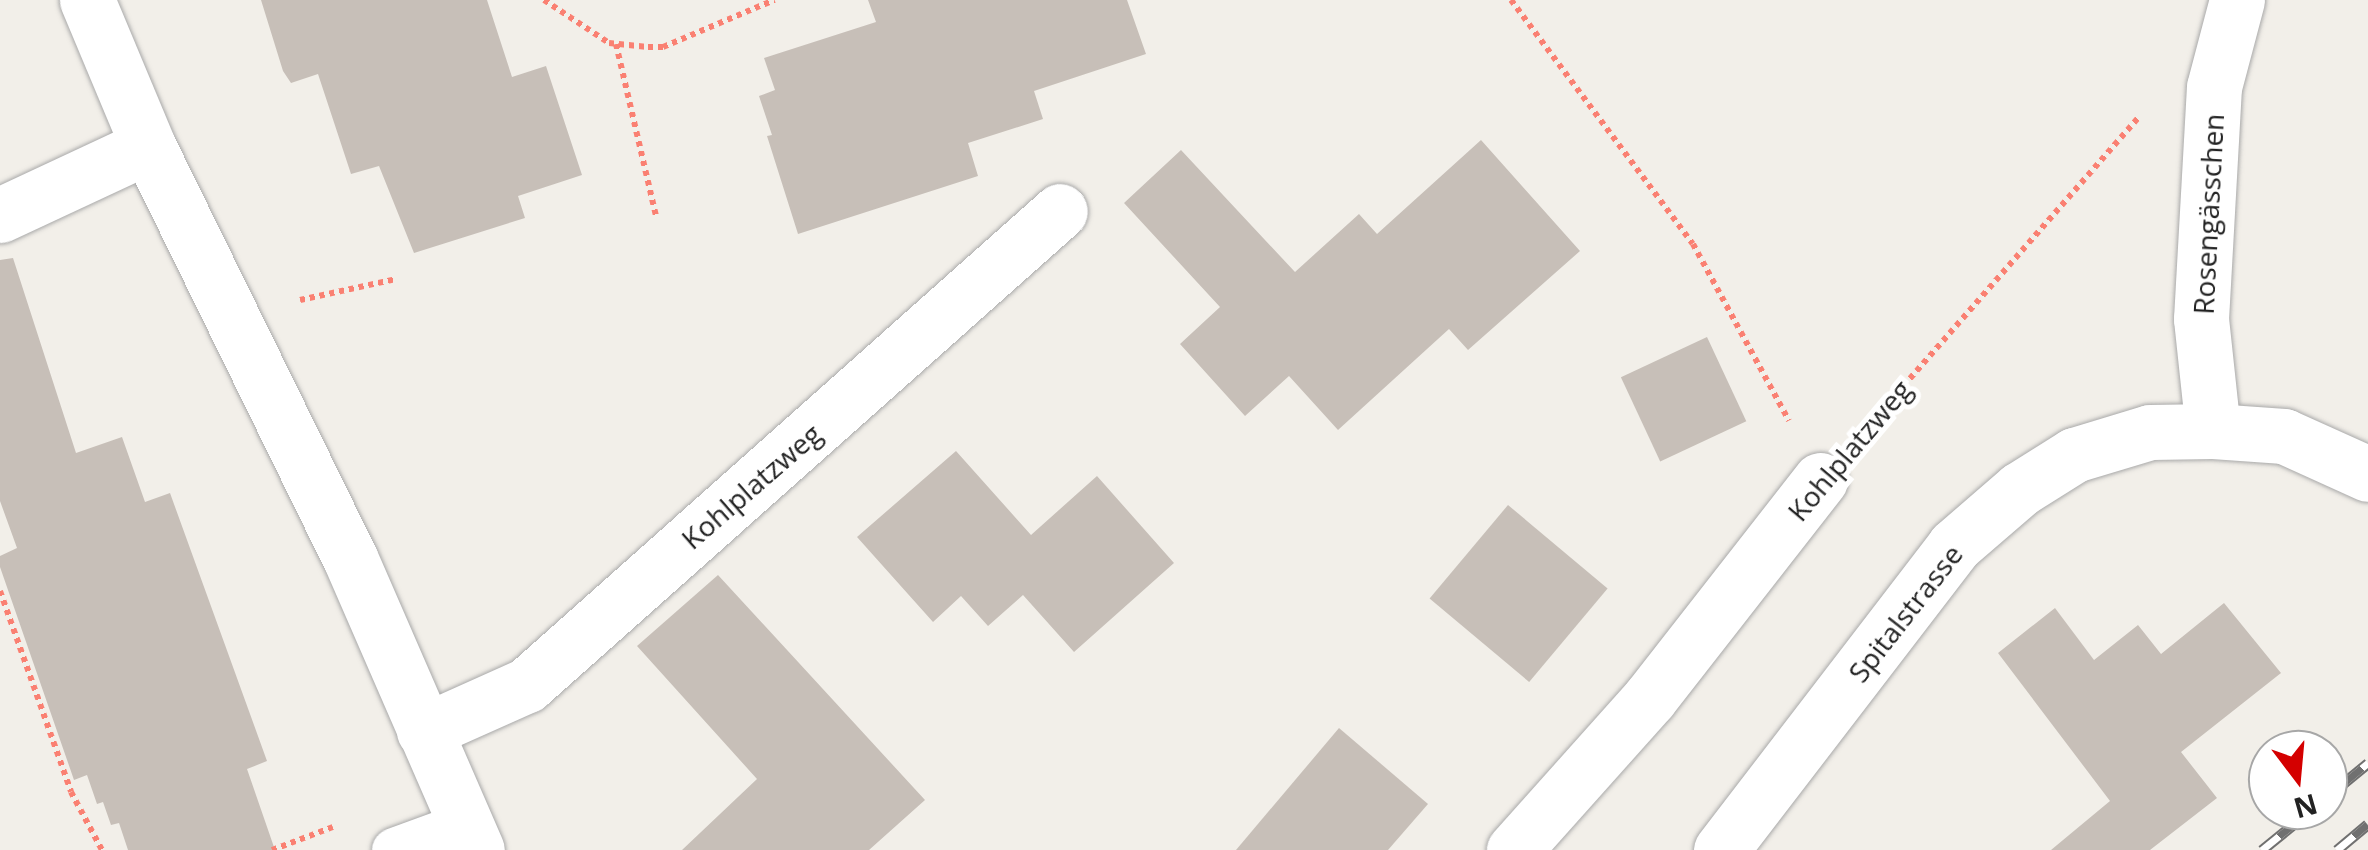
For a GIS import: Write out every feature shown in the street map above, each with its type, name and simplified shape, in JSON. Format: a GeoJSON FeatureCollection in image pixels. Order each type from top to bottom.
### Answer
{"type":"FeatureCollection","features":[{"type":"Feature","properties":{"kind":"street"},"geometry":{"type":"LineString","coordinates":[[87,0],[148,146],[350,558],[471,837]]}},
{"type":"Feature","properties":{"kind":"street","name":"Rosengässchen"},"geometry":{"type":"LineString","coordinates":[[2213,431],[2201,319],[2214,87],[2237,0]]}},
{"type":"Feature","properties":{"kind":"street"},"geometry":{"type":"LineString","coordinates":[[0,215],[148,146]]}},
{"type":"Feature","properties":{"kind":"street","name":"Kohlplatzweg"},"geometry":{"type":"LineString","coordinates":[[424,731],[527,685],[1060,211]]}},
{"type":"Feature","properties":{"kind":"street","name":"Spitalstrasse"},"geometry":{"type":"LineString","coordinates":[[1720,850],[1954,546],[2020,489],[2074,455],[2150,432],[2213,431],[2284,436],[2368,474]]}},
{"type":"Feature","properties":{"kind":"street","name":"Kohlplatzweg"},"geometry":{"type":"LineString","coordinates":[[1514,850],[1649,699],[1820,480]]}},
{"type":"Feature","properties":{"kind":"lane"},"geometry":{"type":"LineString","coordinates":[[394,850],[471,837]]}},
{"type":"Feature","properties":{"kind":"path"},"geometry":{"type":"LineString","coordinates":[[544,0],[616,44],[663,46],[774,0]]}},
{"type":"Feature","properties":{"kind":"path"},"geometry":{"type":"LineString","coordinates":[[1510,0],[1693,244],[1820,480]]}},
{"type":"Feature","properties":{"kind":"path"},"geometry":{"type":"LineString","coordinates":[[616,44],[656,216]]}},
{"type":"Feature","properties":{"kind":"path","name":"Kohlplatzweg"},"geometry":{"type":"LineString","coordinates":[[1820,480],[2146,110],[2214,87]]}},
{"type":"Feature","properties":{"kind":"path"},"geometry":{"type":"LineString","coordinates":[[233,315],[396,279]]}},
{"type":"Feature","properties":{"kind":"path"},"geometry":{"type":"LineString","coordinates":[[0,591],[72,792],[102,850]]}},
{"type":"Feature","properties":{"kind":"building"},"geometry":{"type":"Polygon","coordinates":[[[261,0],[487,0],[512,77],[546,66],[582,175],[518,196],[525,218],[414,253],[379,166],[351,174],[318,74],[291,83],[283,71],[261,0]]]}},
{"type":"Feature","properties":{"kind":"building"},"geometry":{"type":"Polygon","coordinates":[[[868,0],[1127,0],[1146,54],[1034,91],[1043,119],[968,143],[978,176],[798,234],[767,136],[772,135],[759,96],[775,90],[764,58],[876,22],[868,0]]]}},
{"type":"Feature","properties":{"kind":"building"},"geometry":{"type":"Polygon","coordinates":[[[1481,140],[1580,251],[1468,350],[1449,329],[1338,430],[1289,376],[1245,416],[1180,344],[1220,307],[1124,203],[1181,150],[1295,272],[1359,214],[1377,234],[1481,140]]]}},
{"type":"Feature","properties":{"kind":"building"},"geometry":{"type":"Polygon","coordinates":[[[13,258],[76,453],[122,437],[145,502],[170,493],[267,761],[247,769],[275,850],[128,850],[119,823],[111,825],[103,802],[97,804],[87,775],[74,780],[0,567],[0,556],[17,548],[0,501],[0,260],[13,258]]]}},
{"type":"Feature","properties":{"kind":"building"},"geometry":{"type":"Polygon","coordinates":[[[1707,337],[1746,421],[1660,461],[1621,377],[1707,337]]]}},
{"type":"Feature","properties":{"kind":"building"},"geometry":{"type":"Polygon","coordinates":[[[956,451],[1031,535],[1097,476],[1174,563],[1074,652],[1023,595],[988,626],[961,596],[933,622],[857,537],[956,451]]]}},
{"type":"Feature","properties":{"kind":"building"},"geometry":{"type":"Polygon","coordinates":[[[1508,505],[1608,589],[1529,682],[1430,598],[1508,505]]]}},
{"type":"Feature","properties":{"kind":"building"},"geometry":{"type":"Polygon","coordinates":[[[718,575],[925,800],[869,850],[682,850],[757,779],[637,646],[718,575]]]}},
{"type":"Feature","properties":{"kind":"building"},"geometry":{"type":"Polygon","coordinates":[[[2224,603],[2281,673],[2181,752],[2217,798],[2150,850],[2051,850],[2110,801],[1998,653],[2055,608],[2094,660],[2138,625],[2161,654],[2224,603]]]}},
{"type":"Feature","properties":{"kind":"building"},"geometry":{"type":"Polygon","coordinates":[[[1339,728],[1428,804],[1388,850],[1236,850],[1339,728]]]}},
{"type":"Feature","properties":{"kind":"railway"},"geometry":{"type":"LineString","coordinates":[[2348,780],[2368,763]]}},
{"type":"Feature","properties":{"kind":"railway"},"geometry":{"type":"LineString","coordinates":[[2337,850],[2368,824]]}},
{"type":"Feature","properties":{"kind":"railway"},"geometry":{"type":"LineString","coordinates":[[2262,850],[2286,830]]}}]}
